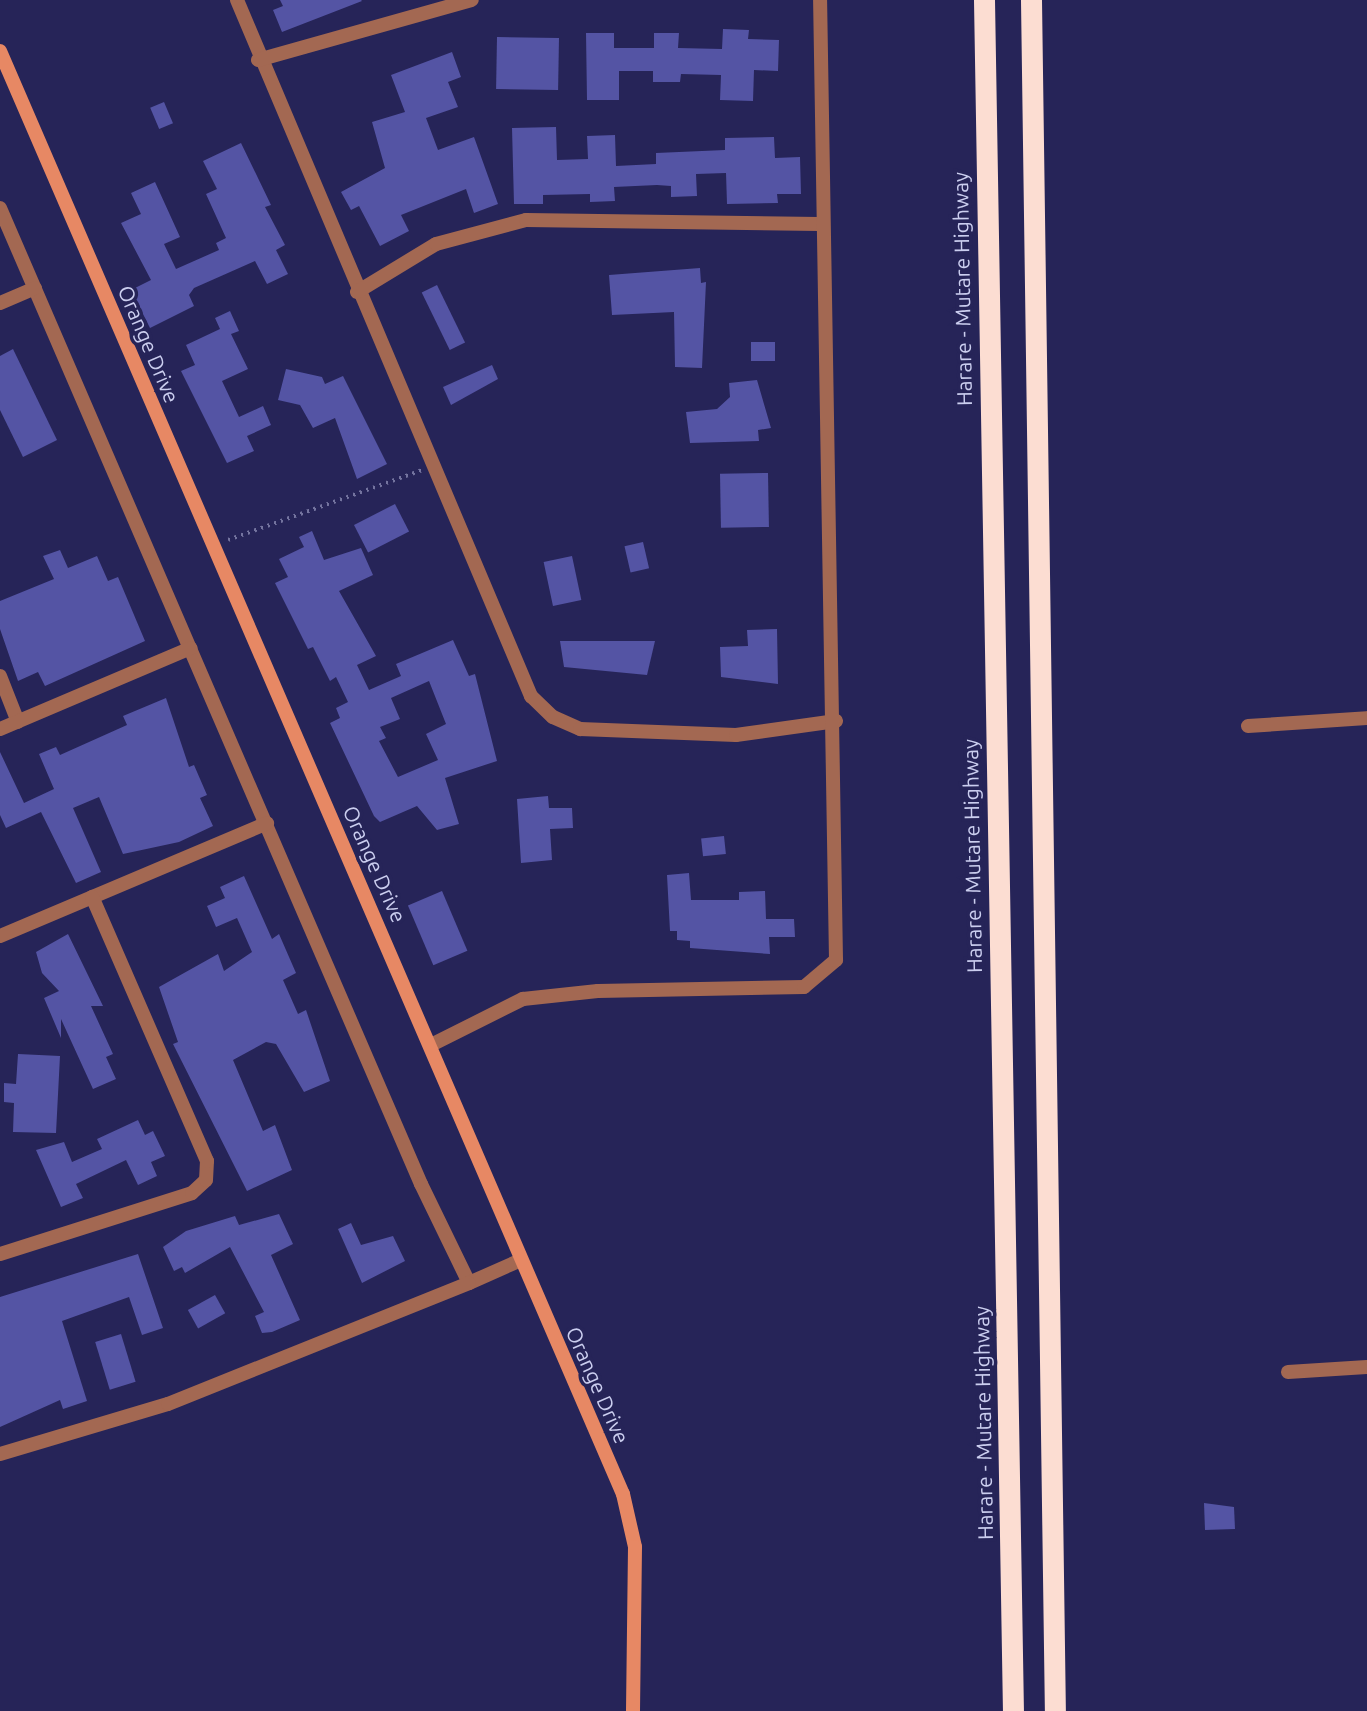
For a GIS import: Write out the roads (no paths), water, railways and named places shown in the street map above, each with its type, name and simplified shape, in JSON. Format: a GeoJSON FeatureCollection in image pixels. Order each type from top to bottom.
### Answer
{"type":"FeatureCollection","features":[{"type":"Feature","properties":{"kind":"highway","name":"Harare - Mutare Highway"},"geometry":{"type":"LineString","coordinates":[[984,0],[1013,1711]]}},
{"type":"Feature","properties":{"kind":"highway"},"geometry":{"type":"LineString","coordinates":[[1031,0],[1055,1711]]}},
{"type":"Feature","properties":{"kind":"street"},"geometry":{"type":"LineString","coordinates":[[237,0],[258,60],[429,467],[531,696],[553,717],[580,729],[736,735],[836,721]]}},
{"type":"Feature","properties":{"kind":"street"},"geometry":{"type":"LineString","coordinates":[[258,60],[472,0]]}},
{"type":"Feature","properties":{"kind":"street"},"geometry":{"type":"LineString","coordinates":[[431,1045],[523,999],[598,991],[803,987],[821,978],[836,960],[840,935],[836,721],[819,224],[820,0]]}},
{"type":"Feature","properties":{"kind":"street","name":"Orange Drive"},"geometry":{"type":"LineString","coordinates":[[0,51],[623,1494],[635,1547],[633,1711]]}},
{"type":"Feature","properties":{"kind":"street"},"geometry":{"type":"LineString","coordinates":[[0,208],[421,1184],[469,1283]]}},
{"type":"Feature","properties":{"kind":"street"},"geometry":{"type":"LineString","coordinates":[[357,292],[436,244],[526,220],[819,224]]}},
{"type":"Feature","properties":{"kind":"street"},"geometry":{"type":"LineString","coordinates":[[0,303],[35,288]]}},
{"type":"Feature","properties":{"kind":"street"},"geometry":{"type":"LineString","coordinates":[[0,729],[191,648]]}},
{"type":"Feature","properties":{"kind":"street"},"geometry":{"type":"LineString","coordinates":[[0,676],[18,722]]}},
{"type":"Feature","properties":{"kind":"street"},"geometry":{"type":"LineString","coordinates":[[1248,726],[1367,718]]}},
{"type":"Feature","properties":{"kind":"street"},"geometry":{"type":"LineString","coordinates":[[0,936],[267,823]]}},
{"type":"Feature","properties":{"kind":"street"},"geometry":{"type":"LineString","coordinates":[[0,1254],[192,1193],[206,1180],[207,1161],[92,897]]}},
{"type":"Feature","properties":{"kind":"street"},"geometry":{"type":"LineString","coordinates":[[0,1454],[169,1404],[521,1260]]}},
{"type":"Feature","properties":{"kind":"street"},"geometry":{"type":"LineString","coordinates":[[1288,1372],[1367,1367]]}}]}
